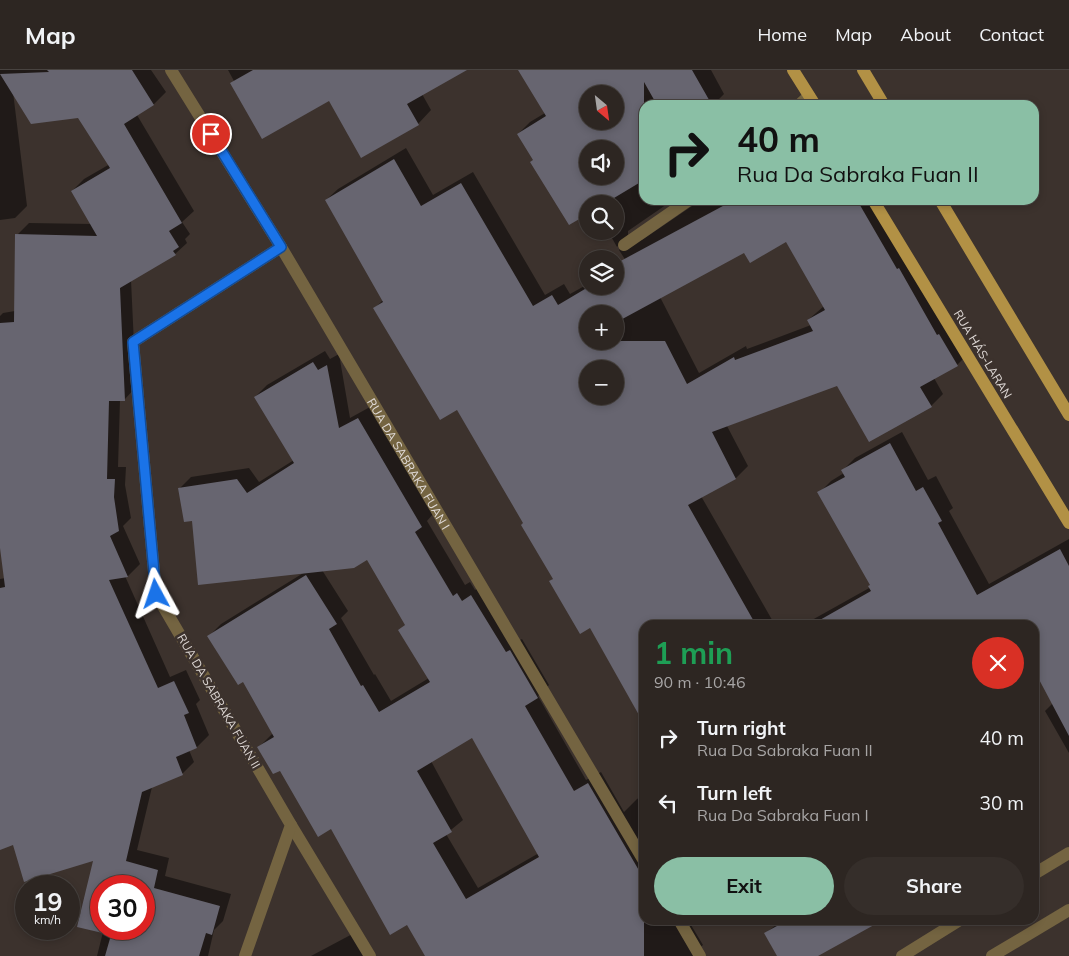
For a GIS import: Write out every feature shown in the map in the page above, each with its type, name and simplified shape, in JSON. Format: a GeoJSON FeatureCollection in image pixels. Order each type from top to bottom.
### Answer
{"type":"FeatureCollection","features":[{"type":"Feature","properties":{"kind":"main road"},"geometry":{"type":"LineString","coordinates":[[793,70],[812,100]]}},
{"type":"Feature","properties":{"kind":"main road"},"geometry":{"type":"LineString","coordinates":[[863,70],[881,100]]}},
{"type":"Feature","properties":{"kind":"main road","name":"RUA HÁS-LARAN"},"geometry":{"type":"LineString","coordinates":[[875,205],[1069,523]]}},
{"type":"Feature","properties":{"kind":"main road"},"geometry":{"type":"LineString","coordinates":[[943,205],[1069,415]]}},
{"type":"Feature","properties":{"kind":"street","name":"RUA DA SABRAKA FUAN I"},"geometry":{"type":"LineString","coordinates":[[171,70],[281,247],[639,852]]}},
{"type":"Feature","properties":{"kind":"street"},"geometry":{"type":"LineString","coordinates":[[624,245],[682,205]]}},
{"type":"Feature","properties":{"kind":"street","name":"RUA DA SABRAKA FUAN II"},"geometry":{"type":"LineString","coordinates":[[281,247],[133,342],[156,594],[291,825]]}},
{"type":"Feature","properties":{"kind":"street"},"geometry":{"type":"LineString","coordinates":[[245,956],[291,825]]}},
{"type":"Feature","properties":{"kind":"street"},"geometry":{"type":"LineString","coordinates":[[291,825],[370,956]]}},
{"type":"Feature","properties":{"kind":"street"},"geometry":{"type":"LineString","coordinates":[[1039,871],[1069,853]]}},
{"type":"Feature","properties":{"kind":"street"},"geometry":{"type":"LineString","coordinates":[[992,956],[1069,910]]}},
{"type":"Feature","properties":{"kind":"street"},"geometry":{"type":"LineString","coordinates":[[682,925],[700,956]]}},
{"type":"Feature","properties":{"kind":"street"},"geometry":{"type":"LineString","coordinates":[[902,956],[952,925]]}},
{"type":"Feature","properties":{"kind":"building"},"geometry":{"type":"Polygon","coordinates":[[[47,70],[132,70],[154,105],[124,124],[182,223],[169,231],[179,247],[173,251],[176,255],[120,288],[125,401],[109,401],[107,479],[115,479],[114,497],[119,531],[110,536],[128,577],[109,580],[158,688],[174,681],[189,713],[184,715],[197,748],[176,757],[183,775],[142,792],[126,861],[158,870],[155,884],[155,875],[90,875],[90,930],[80,928],[80,915],[93,861],[47,875],[22,875],[13,845],[0,850],[0,588],[5,587],[0,548],[0,323],[14,322],[15,234],[97,236],[71,191],[110,168],[78,118],[31,124],[0,74],[49,72],[47,70]]]}},
{"type":"Feature","properties":{"kind":"building"},"geometry":{"type":"Polygon","coordinates":[[[253,70],[467,70],[407,104],[419,125],[361,158],[329,101],[262,139],[230,83],[253,70]]]}},
{"type":"Feature","properties":{"kind":"building"},"geometry":{"type":"Polygon","coordinates":[[[518,70],[692,70],[709,100],[654,100],[644,82],[644,100],[639,100],[639,183],[619,195],[579,195],[579,219],[569,225],[530,162],[533,160],[517,134],[546,116],[518,70]]]}},
{"type":"Feature","properties":{"kind":"building"},"geometry":{"type":"Polygon","coordinates":[[[394,159],[421,206],[461,183],[533,306],[552,295],[558,305],[579,293],[579,295],[624,295],[624,259],[725,205],[860,205],[937,335],[939,334],[958,366],[920,387],[932,407],[869,442],[837,386],[712,432],[736,479],[688,505],[753,620],[639,620],[639,715],[590,628],[580,634],[549,581],[553,579],[521,525],[523,523],[457,410],[440,420],[373,308],[383,302],[325,200],[394,159]],[[786,242],[750,263],[744,253],[624,318],[624,305],[579,305],[579,350],[624,350],[624,341],[665,341],[687,384],[734,357],[735,360],[813,331],[807,320],[825,310],[786,242]]]}},
{"type":"Feature","properties":{"kind":"building"},"geometry":{"type":"Polygon","coordinates":[[[313,362],[318,370],[327,365],[339,428],[358,418],[422,527],[415,532],[453,596],[457,593],[462,601],[471,595],[506,652],[510,650],[538,698],[525,706],[574,791],[588,783],[639,870],[639,925],[644,925],[644,956],[425,956],[407,925],[390,935],[331,829],[318,837],[280,771],[273,774],[257,747],[274,737],[243,682],[238,685],[207,636],[306,575],[337,624],[329,629],[361,686],[363,685],[379,712],[430,682],[398,630],[405,625],[367,560],[354,568],[198,585],[192,521],[184,522],[178,488],[237,479],[247,493],[294,463],[254,397],[313,362]],[[472,738],[417,771],[452,832],[433,843],[466,899],[539,857],[472,738]]]}},
{"type":"Feature","properties":{"kind":"building"},"geometry":{"type":"Polygon","coordinates":[[[890,443],[916,491],[923,487],[942,521],[938,523],[977,595],[1060,549],[1069,566],[1069,736],[1039,679],[1039,620],[820,620],[871,591],[868,586],[870,585],[817,492],[845,477],[841,470],[890,443]]]}},
{"type":"Feature","properties":{"kind":"building"},"geometry":{"type":"Polygon","coordinates":[[[155,888],[220,906],[212,935],[206,933],[199,956],[105,956],[110,940],[155,940],[155,888]]]}},
{"type":"Feature","properties":{"kind":"building"},"geometry":{"type":"Polygon","coordinates":[[[779,925],[874,925],[818,956],[777,956],[764,933],[779,925]]]}},
{"type":"Feature","properties":{"kind":"route"},"geometry":{"type":"LineString","coordinates":[[156,594],[133,342],[281,247],[211,134]]}}]}
